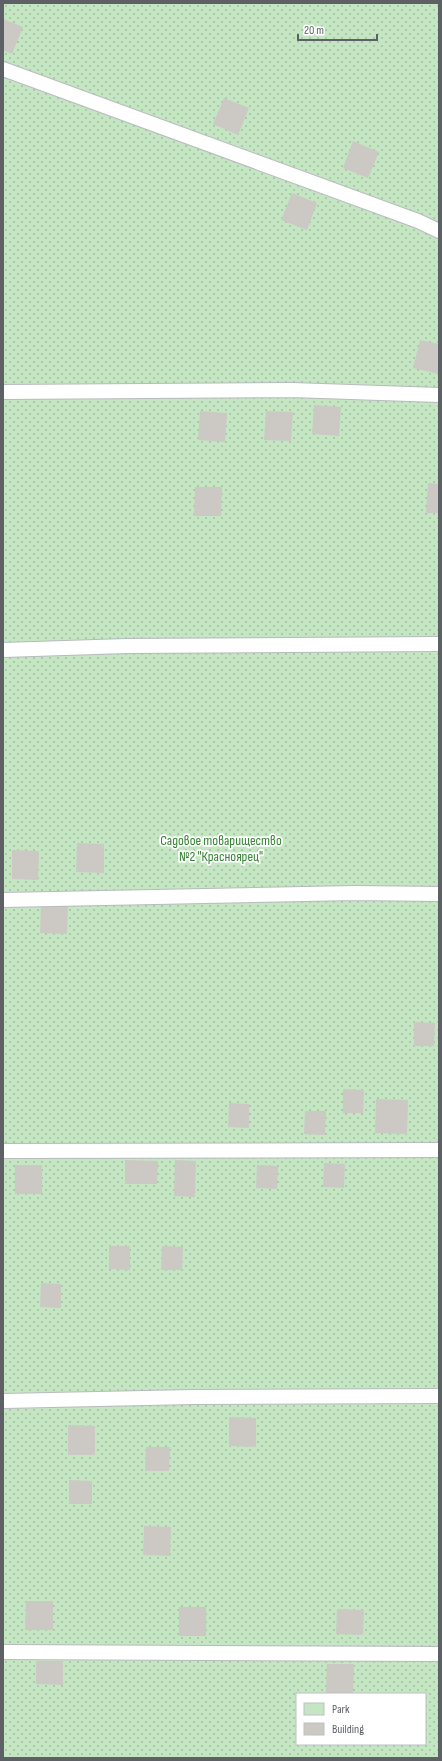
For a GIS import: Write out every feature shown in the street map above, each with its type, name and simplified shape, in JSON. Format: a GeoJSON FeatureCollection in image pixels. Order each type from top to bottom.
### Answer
{"type":"FeatureCollection","features":[{"type":"Feature","properties":{"kind":"lane"},"geometry":{"type":"LineString","coordinates":[[3,69],[418,221],[439,231]]}},
{"type":"Feature","properties":{"kind":"lane"},"geometry":{"type":"LineString","coordinates":[[3,392],[292,390],[439,395]]}},
{"type":"Feature","properties":{"kind":"lane"},"geometry":{"type":"LineString","coordinates":[[3,650],[128,646],[439,644]]}},
{"type":"Feature","properties":{"kind":"lane"},"geometry":{"type":"LineString","coordinates":[[3,900],[355,893],[439,894]]}},
{"type":"Feature","properties":{"kind":"lane"},"geometry":{"type":"LineString","coordinates":[[3,1151],[439,1150]]}},
{"type":"Feature","properties":{"kind":"lane"},"geometry":{"type":"LineString","coordinates":[[3,1401],[201,1397],[439,1396]]}},
{"type":"Feature","properties":{"kind":"lane"},"geometry":{"type":"LineString","coordinates":[[3,1652],[439,1654]]}},
{"type":"Feature","properties":{"kind":"green space","name":"Садовое товарищество №2 \"Красноярец\""},"geometry":{"type":"Polygon","coordinates":[[[3,3],[439,3],[439,1758],[3,1758],[3,3]]]}},
{"type":"Feature","properties":{"kind":"building"},"geometry":{"type":"Polygon","coordinates":[[[3,19],[23,27],[12,54],[3,50],[3,19]]]}},
{"type":"Feature","properties":{"kind":"building"},"geometry":{"type":"Polygon","coordinates":[[[224,98],[249,108],[238,135],[213,124],[224,98]]]}},
{"type":"Feature","properties":{"kind":"building"},"geometry":{"type":"Polygon","coordinates":[[[353,141],[379,152],[368,178],[343,168],[353,141]]]}},
{"type":"Feature","properties":{"kind":"building"},"geometry":{"type":"Polygon","coordinates":[[[292,193],[317,203],[307,230],[281,220],[292,193]]]}},
{"type":"Feature","properties":{"kind":"building"},"geometry":{"type":"Polygon","coordinates":[[[420,340],[439,344],[439,374],[413,368],[420,340]]]}},
{"type":"Feature","properties":{"kind":"building"},"geometry":{"type":"Polygon","coordinates":[[[314,405],[341,407],[339,436],[312,434],[314,405]]]}},
{"type":"Feature","properties":{"kind":"building"},"geometry":{"type":"Polygon","coordinates":[[[200,411],[227,413],[225,442],[198,440],[200,411]]]}},
{"type":"Feature","properties":{"kind":"building"},"geometry":{"type":"Polygon","coordinates":[[[266,411],[293,412],[291,441],[264,440],[266,411]]]}},
{"type":"Feature","properties":{"kind":"building"},"geometry":{"type":"Polygon","coordinates":[[[428,483],[439,484],[439,513],[426,513],[428,483]]]}},
{"type":"Feature","properties":{"kind":"building"},"geometry":{"type":"Polygon","coordinates":[[[195,487],[222,487],[221,516],[194,516],[195,487]]]}},
{"type":"Feature","properties":{"kind":"building"},"geometry":{"type":"Polygon","coordinates":[[[77,843],[104,844],[104,873],[76,872],[77,843]]]}},
{"type":"Feature","properties":{"kind":"building"},"geometry":{"type":"Polygon","coordinates":[[[12,850],[39,851],[38,880],[12,879],[12,850]]]}},
{"type":"Feature","properties":{"kind":"building"},"geometry":{"type":"Polygon","coordinates":[[[41,905],[68,905],[67,934],[40,933],[41,905]]]}},
{"type":"Feature","properties":{"kind":"building"},"geometry":{"type":"Polygon","coordinates":[[[414,1022],[435,1023],[434,1046],[414,1046],[414,1022]]]}},
{"type":"Feature","properties":{"kind":"building"},"geometry":{"type":"Polygon","coordinates":[[[343,1089],[364,1090],[363,1113],[343,1113],[343,1089]]]}},
{"type":"Feature","properties":{"kind":"building"},"geometry":{"type":"Polygon","coordinates":[[[376,1099],[408,1100],[407,1134],[375,1133],[376,1099]]]}},
{"type":"Feature","properties":{"kind":"building"},"geometry":{"type":"Polygon","coordinates":[[[229,1103],[249,1104],[249,1128],[228,1127],[229,1103]]]}},
{"type":"Feature","properties":{"kind":"building"},"geometry":{"type":"Polygon","coordinates":[[[305,1111],[326,1111],[325,1135],[304,1134],[305,1111]]]}},
{"type":"Feature","properties":{"kind":"building"},"geometry":{"type":"Polygon","coordinates":[[[125,1160],[158,1161],[157,1184],[125,1184],[125,1160]]]}},
{"type":"Feature","properties":{"kind":"building"},"geometry":{"type":"Polygon","coordinates":[[[175,1160],[196,1161],[195,1197],[174,1196],[175,1160]]]}},
{"type":"Feature","properties":{"kind":"building"},"geometry":{"type":"Polygon","coordinates":[[[324,1163],[345,1164],[344,1188],[323,1187],[324,1163]]]}},
{"type":"Feature","properties":{"kind":"building"},"geometry":{"type":"Polygon","coordinates":[[[15,1165],[42,1165],[42,1194],[15,1194],[15,1165]]]}},
{"type":"Feature","properties":{"kind":"building"},"geometry":{"type":"Polygon","coordinates":[[[257,1165],[278,1166],[277,1189],[256,1188],[257,1165]]]}},
{"type":"Feature","properties":{"kind":"building"},"geometry":{"type":"Polygon","coordinates":[[[109,1246],[130,1246],[130,1270],[109,1269],[109,1246]]]}},
{"type":"Feature","properties":{"kind":"building"},"geometry":{"type":"Polygon","coordinates":[[[162,1246],[183,1247],[182,1270],[161,1270],[162,1246]]]}},
{"type":"Feature","properties":{"kind":"building"},"geometry":{"type":"Polygon","coordinates":[[[41,1283],[61,1284],[61,1308],[40,1307],[41,1283]]]}},
{"type":"Feature","properties":{"kind":"building"},"geometry":{"type":"Polygon","coordinates":[[[229,1417],[256,1418],[256,1447],[229,1446],[229,1417]]]}},
{"type":"Feature","properties":{"kind":"building"},"geometry":{"type":"Polygon","coordinates":[[[68,1425],[95,1426],[95,1455],[68,1455],[68,1425]]]}},
{"type":"Feature","properties":{"kind":"building"},"geometry":{"type":"Polygon","coordinates":[[[146,1447],[170,1447],[169,1471],[145,1471],[146,1447]]]}},
{"type":"Feature","properties":{"kind":"building"},"geometry":{"type":"Polygon","coordinates":[[[69,1480],[92,1481],[92,1504],[69,1504],[69,1480]]]}},
{"type":"Feature","properties":{"kind":"building"},"geometry":{"type":"Polygon","coordinates":[[[144,1526],[171,1527],[170,1556],[143,1555],[144,1526]]]}},
{"type":"Feature","properties":{"kind":"building"},"geometry":{"type":"Polygon","coordinates":[[[26,1601],[53,1601],[53,1630],[25,1630],[26,1601]]]}},
{"type":"Feature","properties":{"kind":"building"},"geometry":{"type":"Polygon","coordinates":[[[179,1607],[206,1607],[206,1636],[179,1636],[179,1607]]]}},
{"type":"Feature","properties":{"kind":"building"},"geometry":{"type":"Polygon","coordinates":[[[337,1609],[364,1610],[363,1635],[336,1634],[337,1609]]]}},
{"type":"Feature","properties":{"kind":"building"},"geometry":{"type":"Polygon","coordinates":[[[36,1661],[63,1661],[63,1685],[36,1684],[36,1661]]]}},
{"type":"Feature","properties":{"kind":"building"},"geometry":{"type":"Polygon","coordinates":[[[327,1664],[354,1664],[353,1693],[326,1693],[327,1664]]]}}]}
